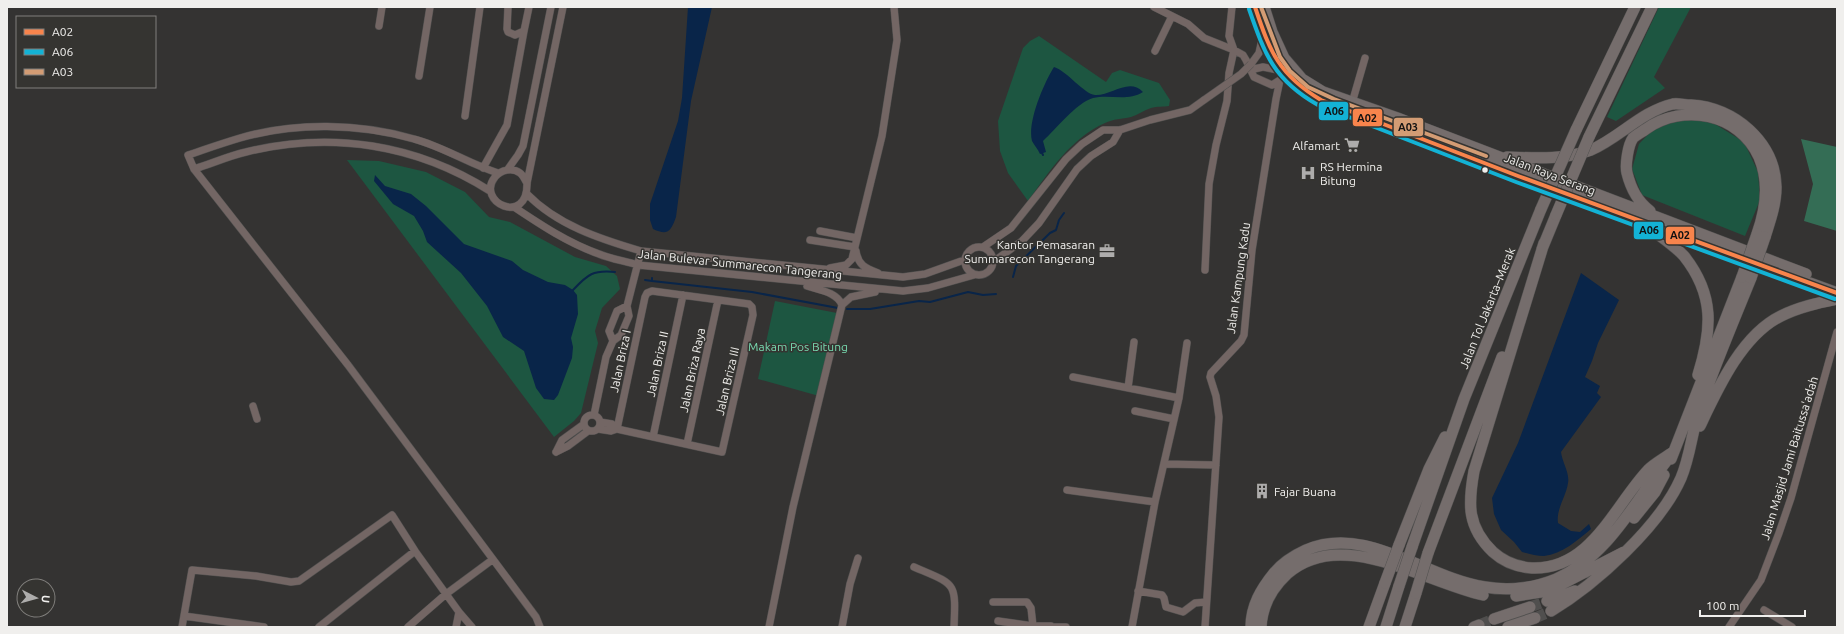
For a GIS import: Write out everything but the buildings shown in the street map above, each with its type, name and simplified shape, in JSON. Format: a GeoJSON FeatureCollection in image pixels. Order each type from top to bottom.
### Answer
{"type":"FeatureCollection","features":[{"type":"Feature","properties":{"kind":"highway","name":"Jalan Raya Serang"},"geometry":{"type":"LineString","coordinates":[[1255,7],[1275,60],[1286,74],[1305,92],[1332,105],[1486,158],[1498,157],[1837,286]]}},
{"type":"Feature","properties":{"kind":"highway","name":"Jalan Raya Serang"},"geometry":{"type":"LineString","coordinates":[[1264,7],[1286,74]]}},
{"type":"Feature","properties":{"kind":"highway","name":"Jalan Tol Jakarta–Merak"},"geometry":{"type":"LineString","coordinates":[[1386,627],[1412,547],[1464,399],[1541,210],[1576,130],[1634,7]]}},
{"type":"Feature","properties":{"kind":"highway"},"geometry":{"type":"LineString","coordinates":[[1405,627],[1428,553],[1544,243],[1589,137],[1652,7]]}},
{"type":"Feature","properties":{"kind":"highway","name":"Jalan Raya Serang"},"geometry":{"type":"LineString","coordinates":[[1286,74],[1302,79],[1323,92],[1400,119],[1486,158],[1642,222],[1837,293]]}},
{"type":"Feature","properties":{"kind":"highway"},"geometry":{"type":"LineString","coordinates":[[1498,157],[1551,157],[1570,155],[1590,150],[1651,113],[1673,104],[1698,106],[1724,112],[1745,125],[1761,145],[1772,163],[1776,187],[1774,210],[1761,236],[1746,277],[1700,406],[1681,477],[1669,500],[1636,542],[1592,583],[1572,599],[1549,606]]}},
{"type":"Feature","properties":{"kind":"highway"},"geometry":{"type":"LineString","coordinates":[[1656,217],[1641,205],[1630,185],[1626,169],[1627,157],[1633,138],[1654,123],[1677,115],[1701,115],[1721,120],[1742,134],[1759,157],[1766,184],[1766,201],[1761,236]]}},
{"type":"Feature","properties":{"kind":"highway"},"geometry":{"type":"LineString","coordinates":[[1642,222],[1683,255],[1700,280],[1708,303],[1706,338],[1700,369],[1681,435]]}},
{"type":"Feature","properties":{"kind":"highway"},"geometry":{"type":"LineString","coordinates":[[1544,243],[1474,471],[1470,491],[1470,509],[1473,524],[1479,536],[1497,556],[1514,565],[1537,568],[1551,566],[1566,560],[1577,555],[1590,544],[1649,469],[1673,452]]}},
{"type":"Feature","properties":{"kind":"highway"},"geometry":{"type":"LineString","coordinates":[[1251,627],[1251,618],[1255,603],[1259,593],[1268,580],[1279,567],[1292,556],[1318,545],[1346,542],[1376,548],[1452,578],[1484,587],[1510,590],[1556,579],[1586,562],[1619,536],[1655,492],[1662,480],[1746,277]]}},
{"type":"Feature","properties":{"kind":"highway"},"geometry":{"type":"LineString","coordinates":[[1689,449],[1715,395],[1742,350],[1758,332],[1780,316],[1803,307],[1837,299]]}},
{"type":"Feature","properties":{"kind":"highway"},"geometry":{"type":"LineString","coordinates":[[1370,627],[1428,469],[1464,399]]}},
{"type":"Feature","properties":{"kind":"highway"},"geometry":{"type":"LineString","coordinates":[[1261,627],[1269,597],[1278,583],[1295,567],[1315,558],[1338,554],[1353,555],[1379,561],[1482,594],[1509,597],[1541,592],[1556,587],[1624,552]]}},
{"type":"Feature","properties":{"kind":"highway"},"geometry":{"type":"LineString","coordinates":[[1494,619],[1530,606]]}},
{"type":"Feature","properties":{"kind":"highway"},"geometry":{"type":"LineString","coordinates":[[1508,627],[1534,618]]}},
{"type":"Feature","properties":{"kind":"street"},"geometry":{"type":"LineString","coordinates":[[379,26],[382,7]]}},
{"type":"Feature","properties":{"kind":"street"},"geometry":{"type":"LineString","coordinates":[[419,76],[430,7]]}},
{"type":"Feature","properties":{"kind":"street"},"geometry":{"type":"LineString","coordinates":[[465,116],[480,7]]}},
{"type":"Feature","properties":{"kind":"street"},"geometry":{"type":"LineString","coordinates":[[508,7],[506,23],[508,32],[515,35],[524,31]]}},
{"type":"Feature","properties":{"kind":"street"},"geometry":{"type":"LineString","coordinates":[[483,168],[507,124],[528,7]]}},
{"type":"Feature","properties":{"kind":"street"},"geometry":{"type":"LineString","coordinates":[[508,170],[523,146],[551,7]]}},
{"type":"Feature","properties":{"kind":"street"},"geometry":{"type":"LineString","coordinates":[[514,207],[522,202],[528,194],[527,183],[563,7]]}},
{"type":"Feature","properties":{"kind":"street"},"geometry":{"type":"LineString","coordinates":[[821,270],[846,265],[852,259],[882,136],[896,40],[894,7]]}},
{"type":"Feature","properties":{"kind":"street"},"geometry":{"type":"LineString","coordinates":[[1154,7],[1195,28],[1204,38],[1234,50],[1246,60],[1254,77],[1272,85],[1286,74]]}},
{"type":"Feature","properties":{"kind":"street"},"geometry":{"type":"LineString","coordinates":[[1205,270],[1209,184],[1216,145],[1227,102],[1229,73],[1234,50],[1229,36],[1232,7]]}},
{"type":"Feature","properties":{"kind":"street"},"geometry":{"type":"LineString","coordinates":[[1155,51],[1172,16]]}},
{"type":"Feature","properties":{"kind":"street"},"geometry":{"type":"LineString","coordinates":[[1253,66],[1260,53],[1263,30]]}},
{"type":"Feature","properties":{"kind":"street"},"geometry":{"type":"LineString","coordinates":[[1352,103],[1365,58]]}},
{"type":"Feature","properties":{"kind":"street","name":"Jalan Bulevar Summarecon Tangerang"},"geometry":{"type":"LineString","coordinates":[[528,194],[538,205],[580,230],[605,241],[640,251],[886,276],[903,277],[925,274],[964,260],[969,250],[976,247],[983,247],[1011,228],[1066,159],[1082,144],[1103,130],[1120,130],[1150,120],[1190,110],[1253,66],[1263,67],[1286,74]]}},
{"type":"Feature","properties":{"kind":"street"},"geometry":{"type":"LineString","coordinates":[[538,71],[550,74]]}},
{"type":"Feature","properties":{"kind":"street","name":"Jalan Kampung Kadu"},"geometry":{"type":"LineString","coordinates":[[1205,627],[1219,417],[1216,396],[1210,377],[1213,371],[1244,335],[1252,250],[1286,74]]}},
{"type":"Feature","properties":{"kind":"street"},"geometry":{"type":"LineString","coordinates":[[527,183],[520,173],[508,170],[498,173],[483,168],[449,151],[414,139],[376,130],[342,127],[308,127],[271,131],[241,137],[188,155],[194,170],[348,365],[492,560],[536,616],[540,627]]}},
{"type":"Feature","properties":{"kind":"street","name":"Jalan Bulevar Summarecon Tangerang"},"geometry":{"type":"LineString","coordinates":[[194,170],[244,152],[274,146],[309,142],[342,142],[374,145],[410,153],[443,165],[490,191],[496,202],[504,207],[514,207],[544,228],[574,244],[599,254],[638,265],[903,292],[928,288],[989,272],[993,262],[1022,241],[1039,223],[1077,169],[1091,156],[1113,142],[1120,130]]}},
{"type":"Feature","properties":{"kind":"street"},"geometry":{"type":"LineString","coordinates":[[490,191],[492,181],[498,173]]}},
{"type":"Feature","properties":{"kind":"street"},"geometry":{"type":"LineString","coordinates":[[820,231],[857,238]]}},
{"type":"Feature","properties":{"kind":"street"},"geometry":{"type":"LineString","coordinates":[[810,240],[855,247]]}},
{"type":"Feature","properties":{"kind":"street"},"geometry":{"type":"LineString","coordinates":[[855,247],[857,260],[864,267],[886,276]]}},
{"type":"Feature","properties":{"kind":"street"},"geometry":{"type":"LineString","coordinates":[[983,247],[989,251],[993,262]]}},
{"type":"Feature","properties":{"kind":"street"},"geometry":{"type":"LineString","coordinates":[[599,425],[594,415],[606,357],[612,341],[621,335],[629,316],[627,306],[638,265],[640,251]]}},
{"type":"Feature","properties":{"kind":"street"},"geometry":{"type":"LineString","coordinates":[[964,260],[966,268],[974,275]]}},
{"type":"Feature","properties":{"kind":"street"},"geometry":{"type":"LineString","coordinates":[[794,282],[836,296],[842,305]]}},
{"type":"Feature","properties":{"kind":"street"},"geometry":{"type":"LineString","coordinates":[[769,627],[793,507],[842,305],[851,297],[883,290]]}},
{"type":"Feature","properties":{"kind":"street","name":"Jalan Briza I"},"geometry":{"type":"LineString","coordinates":[[617,429],[645,296],[652,291],[683,295]]}},
{"type":"Feature","properties":{"kind":"street"},"geometry":{"type":"LineString","coordinates":[[683,295],[718,300]]}},
{"type":"Feature","properties":{"kind":"street","name":"Jalan Briza II"},"geometry":{"type":"LineString","coordinates":[[653,437],[683,295]]}},
{"type":"Feature","properties":{"kind":"street","name":"Jalan Briza III"},"geometry":{"type":"LineString","coordinates":[[687,444],[722,452],[753,315],[752,307],[749,304],[718,300]]}},
{"type":"Feature","properties":{"kind":"street","name":"Jalan Briza Raya"},"geometry":{"type":"LineString","coordinates":[[687,444],[718,300]]}},
{"type":"Feature","properties":{"kind":"street"},"geometry":{"type":"LineString","coordinates":[[612,341],[609,331],[617,311],[627,306]]}},
{"type":"Feature","properties":{"kind":"street","name":"Jalan Masjid Jami Baitussa'adah"},"geometry":{"type":"LineString","coordinates":[[1729,627],[1761,580],[1779,534],[1791,498],[1837,332]]}},
{"type":"Feature","properties":{"kind":"street"},"geometry":{"type":"LineString","coordinates":[[1128,388],[1134,342]]}},
{"type":"Feature","properties":{"kind":"street"},"geometry":{"type":"LineString","coordinates":[[1132,627],[1154,502],[1179,398],[1187,343]]}},
{"type":"Feature","properties":{"kind":"street"},"geometry":{"type":"LineString","coordinates":[[1074,377],[1179,398]]}},
{"type":"Feature","properties":{"kind":"street"},"geometry":{"type":"LineString","coordinates":[[253,406],[257,419]]}},
{"type":"Feature","properties":{"kind":"street"},"geometry":{"type":"LineString","coordinates":[[1135,411],[1174,419]]}},
{"type":"Feature","properties":{"kind":"street"},"geometry":{"type":"LineString","coordinates":[[594,415],[586,417],[586,428],[591,432],[599,425],[612,424],[617,429],[687,444]]}},
{"type":"Feature","properties":{"kind":"street"},"geometry":{"type":"LineString","coordinates":[[1164,464],[1216,464]]}},
{"type":"Feature","properties":{"kind":"street"},"geometry":{"type":"LineString","coordinates":[[1067,490],[1154,502]]}},
{"type":"Feature","properties":{"kind":"street"},"geometry":{"type":"LineString","coordinates":[[182,627],[192,570],[256,576],[291,582],[299,581],[392,515],[415,551],[459,612],[472,627]]}},
{"type":"Feature","properties":{"kind":"street"},"geometry":{"type":"LineString","coordinates":[[319,627],[415,551]]}},
{"type":"Feature","properties":{"kind":"street"},"geometry":{"type":"LineString","coordinates":[[842,627],[850,584],[858,558]]}},
{"type":"Feature","properties":{"kind":"street"},"geometry":{"type":"LineString","coordinates":[[412,626],[446,594],[492,560]]}},
{"type":"Feature","properties":{"kind":"street"},"geometry":{"type":"LineString","coordinates":[[914,567],[940,578],[951,586],[956,598],[954,627]]}},
{"type":"Feature","properties":{"kind":"street"},"geometry":{"type":"LineString","coordinates":[[1138,591],[1162,594],[1166,607],[1183,612],[1195,603],[1206,602]]}},
{"type":"Feature","properties":{"kind":"street"},"geometry":{"type":"LineString","coordinates":[[993,602],[1024,601],[1030,603],[1032,608],[1033,626]]}},
{"type":"Feature","properties":{"kind":"street"},"geometry":{"type":"LineString","coordinates":[[1764,610],[1792,627]]}},
{"type":"Feature","properties":{"kind":"street"},"geometry":{"type":"LineString","coordinates":[[456,627],[459,612]]}},
{"type":"Feature","properties":{"kind":"street"},"geometry":{"type":"LineString","coordinates":[[184,616],[264,627]]}},
{"type":"Feature","properties":{"kind":"street"},"geometry":{"type":"LineString","coordinates":[[998,620],[1033,626],[1066,627]]}},
{"type":"Feature","properties":{"kind":"green space"},"geometry":{"type":"Polygon","coordinates":[[[1659,7],[1691,7],[1654,77],[1665,88],[1616,121],[1607,117],[1659,7]]]}},
{"type":"Feature","properties":{"kind":"green space"},"geometry":{"type":"Polygon","coordinates":[[[1039,36],[1106,82],[1112,73],[1120,70],[1159,83],[1170,100],[1169,106],[1153,107],[1131,117],[1114,120],[1093,129],[1071,147],[1028,201],[1008,173],[1000,151],[998,121],[1023,48],[1030,41],[1039,36]]]}},
{"type":"Feature","properties":{"kind":"green space"},"geometry":{"type":"Polygon","coordinates":[[[1689,117],[1715,124],[1744,142],[1758,172],[1760,200],[1745,236],[1642,195],[1632,169],[1639,144],[1661,121],[1689,117]]]}},
{"type":"Feature","properties":{"kind":"green space"},"geometry":{"type":"Polygon","coordinates":[[[1801,139],[1837,147],[1837,231],[1804,221],[1813,184],[1801,139]]]}},
{"type":"Feature","properties":{"kind":"green space"},"geometry":{"type":"Polygon","coordinates":[[[347,160],[379,161],[426,172],[465,192],[489,217],[510,222],[575,257],[606,266],[617,276],[620,289],[602,308],[595,331],[598,343],[581,413],[574,421],[554,437],[347,160]]]}},
{"type":"Feature","properties":{"kind":"green space","name":"Makam Pos Bitung"},"geometry":{"type":"Polygon","coordinates":[[[775,301],[837,313],[819,396],[758,379],[775,301]]]}},
{"type":"Feature","properties":{"kind":"water"},"geometry":{"type":"Polygon","coordinates":[[[688,7],[712,7],[691,101],[676,217],[670,229],[666,232],[662,232],[653,229],[650,220],[650,204],[678,121],[682,98],[688,7]]]}},
{"type":"Feature","properties":{"kind":"water"},"geometry":{"type":"Polygon","coordinates":[[[1054,67],[1059,69],[1091,94],[1101,95],[1120,88],[1132,86],[1143,92],[1131,97],[1093,98],[1080,105],[1043,141],[1046,152],[1040,154],[1032,141],[1032,124],[1041,92],[1054,67]]]}},
{"type":"Feature","properties":{"kind":"water"},"geometry":{"type":"Polygon","coordinates":[[[375,175],[385,186],[411,194],[426,206],[464,244],[512,261],[523,270],[548,282],[565,285],[573,290],[577,295],[578,314],[571,338],[573,347],[572,358],[558,395],[554,400],[544,399],[536,388],[524,351],[503,337],[487,306],[461,273],[427,242],[423,231],[414,216],[393,204],[374,181],[375,175]]]}},
{"type":"Feature","properties":{"kind":"water"},"geometry":{"type":"Polygon","coordinates":[[[1581,273],[1619,300],[1598,343],[1585,377],[1600,386],[1597,393],[1601,397],[1561,452],[1568,479],[1567,488],[1558,513],[1558,523],[1571,531],[1580,532],[1589,524],[1591,529],[1569,546],[1551,555],[1536,555],[1522,552],[1501,530],[1494,514],[1492,498],[1518,443],[1581,273]]]}},
{"type":"Feature","properties":{"kind":"waterway"},"geometry":{"type":"LineString","coordinates":[[1013,277],[1016,266],[1050,233],[1056,230],[1059,220],[1064,213]]}},
{"type":"Feature","properties":{"kind":"waterway"},"geometry":{"type":"LineString","coordinates":[[573,290],[591,274],[615,272]]}},
{"type":"Feature","properties":{"kind":"waterway"},"geometry":{"type":"LineString","coordinates":[[645,280],[652,281],[652,278]]}},
{"type":"Feature","properties":{"kind":"waterway"},"geometry":{"type":"LineString","coordinates":[[652,281],[752,292],[838,308]]}},
{"type":"Feature","properties":{"kind":"waterway"},"geometry":{"type":"LineString","coordinates":[[847,309],[870,309],[919,301],[930,302],[968,292],[983,295],[996,294]]}},
{"type":"Feature","properties":{"kind":"tunnel"},"geometry":{"type":"LineString","coordinates":[[1530,607],[1547,601]]}},
{"type":"Feature","properties":{"kind":"tunnel"},"geometry":{"type":"LineString","coordinates":[[1535,618],[1551,611]]}},
{"type":"Feature","properties":{"kind":"tunnel"},"geometry":{"type":"LineString","coordinates":[[1479,625],[1494,619]]}},
{"type":"Feature","properties":{"kind":"transit line","name":"A02"},"geometry":{"type":"LineString","coordinates":[[1255,7],[1271,50],[1278,61],[1295,81],[1321,100],[1518,176],[1837,293]]}},
{"type":"Feature","properties":{"kind":"transit line","name":"A03"},"geometry":{"type":"LineString","coordinates":[[1261,7],[1280,57],[1290,71],[1308,87],[1334,99],[1486,156]]}},
{"type":"Feature","properties":{"kind":"transit line","name":"A06"},"geometry":{"type":"LineString","coordinates":[[1249,9],[1260,40],[1273,65],[1291,86],[1303,96],[1318,105],[1516,182],[1835,299]]}},
{"type":"Feature","properties":{"kind":"place","name":"Alfamart"},"geometry":{"type":"Point","coordinates":[1352,145]}},
{"type":"Feature","properties":{"kind":"place","name":"RS Hermina Bitung"},"geometry":{"type":"Point","coordinates":[1308,173]}},
{"type":"Feature","properties":{"kind":"place","name":"Kantor Pemasaran Summarecon Tangerang"},"geometry":{"type":"Point","coordinates":[1107,251]}},
{"type":"Feature","properties":{"kind":"place","name":"Fajar Buana"},"geometry":{"type":"Point","coordinates":[1262,491]}}]}
